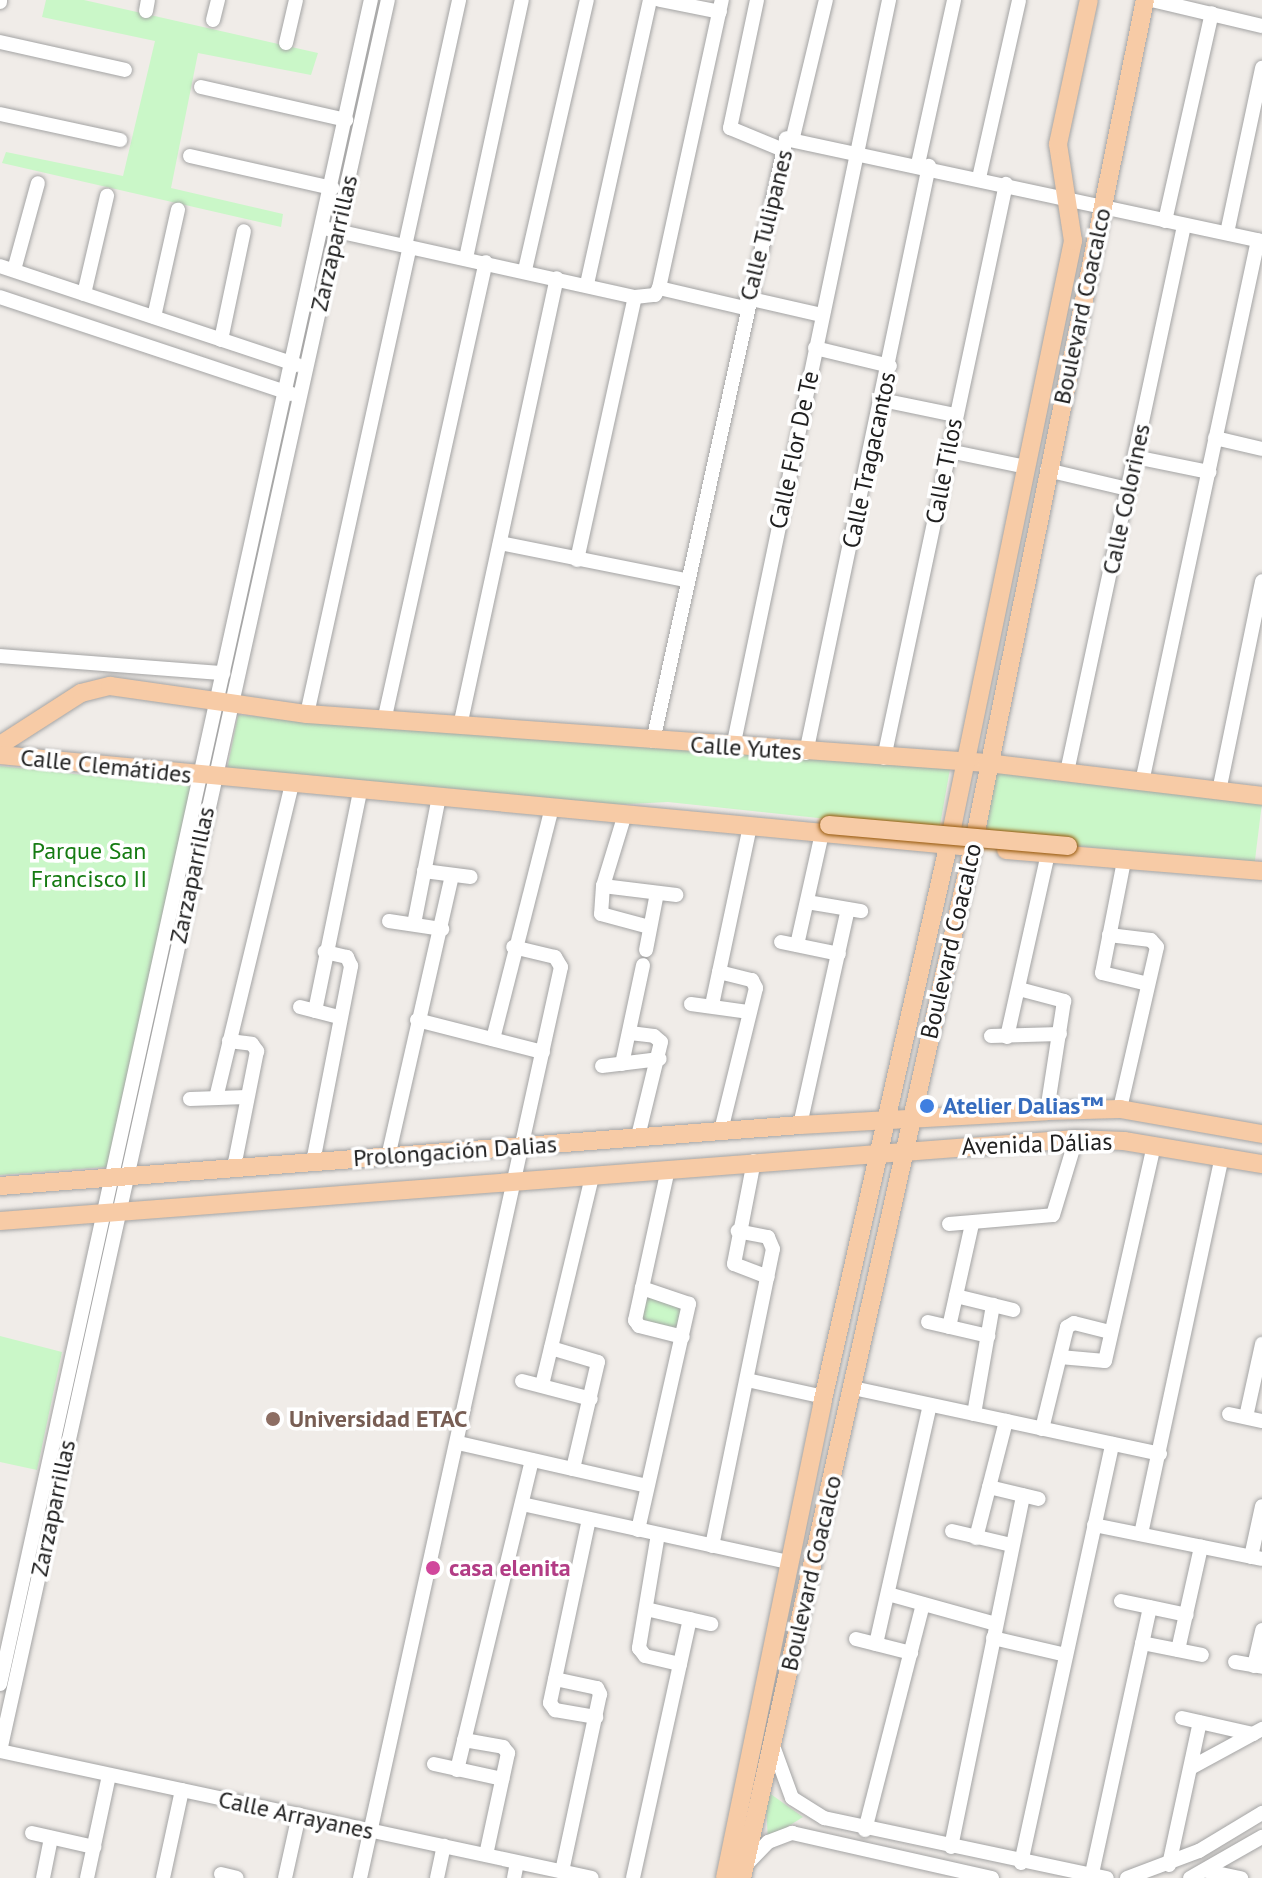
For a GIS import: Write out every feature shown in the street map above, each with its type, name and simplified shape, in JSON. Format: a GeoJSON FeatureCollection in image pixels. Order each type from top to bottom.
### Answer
{"type":"FeatureCollection","features":[{"type":"Feature","properties":{"kind":"main road","name":"Boulevard Coacalco"},"geometry":{"type":"LineString","coordinates":[[725,1878],[824,1397],[949,845],[1073,241],[1064,199],[1058,144],[1089,0]]}},
{"type":"Feature","properties":{"kind":"main road","name":"Boulevard Coacalco"},"geometry":{"type":"LineString","coordinates":[[742,1873],[973,846],[987,763],[1145,0]]}},
{"type":"Feature","properties":{"kind":"main road","name":"Calle Clemátides"},"geometry":{"type":"LineString","coordinates":[[0,745],[95,687],[223,706]]}},
{"type":"Feature","properties":{"kind":"main road","name":"Calle Yutes"},"geometry":{"type":"LineString","coordinates":[[223,706],[806,753],[987,763],[1262,796]]}},
{"type":"Feature","properties":{"kind":"main road","name":"Calle Clemátides"},"geometry":{"type":"LineString","coordinates":[[0,755],[207,776]]}},
{"type":"Feature","properties":{"kind":"main road"},"geometry":{"type":"LineString","coordinates":[[207,776],[750,826],[1211,858],[1262,871]]}},
{"type":"Feature","properties":{"kind":"main road"},"geometry":{"type":"LineString","coordinates":[[630,814],[709,814],[949,845],[1262,871]]}},
{"type":"Feature","properties":{"kind":"main road","name":"Avenida Dálias"},"geometry":{"type":"LineString","coordinates":[[911,1119],[1120,1109],[1262,1134]]}},
{"type":"Feature","properties":{"kind":"main road","name":"Prolongación Dalias"},"geometry":{"type":"LineString","coordinates":[[0,1186],[638,1136],[911,1119]]}},
{"type":"Feature","properties":{"kind":"main road","name":"Avenida Dálias"},"geometry":{"type":"LineString","coordinates":[[907,1149],[1076,1139],[1154,1145],[1262,1164]]}},
{"type":"Feature","properties":{"kind":"main road","name":"Prolongación Dalias"},"geometry":{"type":"LineString","coordinates":[[0,1221],[592,1177],[907,1149]]}},
{"type":"Feature","properties":{"kind":"street"},"geometry":{"type":"LineString","coordinates":[[213,20],[218,0]]}},
{"type":"Feature","properties":{"kind":"street"},"geometry":{"type":"LineString","coordinates":[[286,43],[296,0]]}},
{"type":"Feature","properties":{"kind":"street","name":"Zarzaparrillas"},"geometry":{"type":"LineString","coordinates":[[223,706],[223,673],[292,394],[306,366],[330,230],[332,188],[371,0]]}},
{"type":"Feature","properties":{"kind":"street","name":"Zarzaparrillas"},"geometry":{"type":"LineString","coordinates":[[0,1751],[119,1177],[292,394],[291,363],[330,230],[388,0]]}},
{"type":"Feature","properties":{"kind":"street"},"geometry":{"type":"LineString","coordinates":[[307,714],[459,0]]}},
{"type":"Feature","properties":{"kind":"street"},"geometry":{"type":"LineString","coordinates":[[466,258],[522,0]]}},
{"type":"Feature","properties":{"kind":"street"},"geometry":{"type":"LineString","coordinates":[[525,270],[587,0]]}},
{"type":"Feature","properties":{"kind":"street"},"geometry":{"type":"LineString","coordinates":[[587,284],[650,0]]}},
{"type":"Feature","properties":{"kind":"street"},"geometry":{"type":"LineString","coordinates":[[330,230],[525,270],[635,297],[655,295],[721,6],[660,0]]}},
{"type":"Feature","properties":{"kind":"street"},"geometry":{"type":"LineString","coordinates":[[757,0],[730,128],[781,149]]}},
{"type":"Feature","properties":{"kind":"street"},"geometry":{"type":"LineString","coordinates":[[793,137],[826,0]]}},
{"type":"Feature","properties":{"kind":"street","name":"Calle Flor De Te"},"geometry":{"type":"LineString","coordinates":[[733,747],[889,0]]}},
{"type":"Feature","properties":{"kind":"street","name":"Calle Tragacantos"},"geometry":{"type":"LineString","coordinates":[[806,753],[890,366],[954,0]]}},
{"type":"Feature","properties":{"kind":"street"},"geometry":{"type":"LineString","coordinates":[[979,178],[1019,0]]}},
{"type":"Feature","properties":{"kind":"street"},"geometry":{"type":"LineString","coordinates":[[1152,0],[1262,26]]}},
{"type":"Feature","properties":{"kind":"street"},"geometry":{"type":"LineString","coordinates":[[1165,221],[1216,14],[1224,0]]}},
{"type":"Feature","properties":{"kind":"street"},"geometry":{"type":"LineString","coordinates":[[0,42],[125,70]]}},
{"type":"Feature","properties":{"kind":"street"},"geometry":{"type":"LineString","coordinates":[[1227,233],[1262,68]]}},
{"type":"Feature","properties":{"kind":"street"},"geometry":{"type":"LineString","coordinates":[[201,87],[346,120]]}},
{"type":"Feature","properties":{"kind":"street"},"geometry":{"type":"LineString","coordinates":[[0,114],[120,140]]}},
{"type":"Feature","properties":{"kind":"street","name":"Calle Tulipanes"},"geometry":{"type":"LineString","coordinates":[[653,741],[746,303],[781,149],[786,139],[793,137],[856,153],[924,165],[1260,241]]}},
{"type":"Feature","properties":{"kind":"street"},"geometry":{"type":"LineString","coordinates":[[190,156],[332,188]]}},
{"type":"Feature","properties":{"kind":"street"},"geometry":{"type":"LineString","coordinates":[[38,183],[7,268],[306,366]]}},
{"type":"Feature","properties":{"kind":"street","name":"Calle Tilos"},"geometry":{"type":"LineString","coordinates":[[884,758],[1006,184]]}},
{"type":"Feature","properties":{"kind":"street"},"geometry":{"type":"LineString","coordinates":[[84,294],[107,196]]}},
{"type":"Feature","properties":{"kind":"street"},"geometry":{"type":"LineString","coordinates":[[154,317],[178,210]]}},
{"type":"Feature","properties":{"kind":"street","name":"Calle Colorines"},"geometry":{"type":"LineString","coordinates":[[1067,772],[1184,226]]}},
{"type":"Feature","properties":{"kind":"street"},"geometry":{"type":"LineString","coordinates":[[221,340],[244,231]]}},
{"type":"Feature","properties":{"kind":"street"},"geometry":{"type":"LineString","coordinates":[[1142,782],[1260,241]]}},
{"type":"Feature","properties":{"kind":"street"},"geometry":{"type":"LineString","coordinates":[[384,721],[486,262]]}},
{"type":"Feature","properties":{"kind":"street"},"geometry":{"type":"LineString","coordinates":[[460,726],[557,278]]}},
{"type":"Feature","properties":{"kind":"street"},"geometry":{"type":"LineString","coordinates":[[659,288],[822,315]]}},
{"type":"Feature","properties":{"kind":"street"},"geometry":{"type":"LineString","coordinates":[[0,297],[292,394]]}},
{"type":"Feature","properties":{"kind":"street"},"geometry":{"type":"LineString","coordinates":[[577,560],[635,297]]}},
{"type":"Feature","properties":{"kind":"street"},"geometry":{"type":"LineString","coordinates":[[815,348],[890,366]]}},
{"type":"Feature","properties":{"kind":"street"},"geometry":{"type":"LineString","coordinates":[[882,400],[955,415]]}},
{"type":"Feature","properties":{"kind":"street"},"geometry":{"type":"LineString","coordinates":[[1215,438],[1262,449]]}},
{"type":"Feature","properties":{"kind":"street"},"geometry":{"type":"LineString","coordinates":[[949,451],[1026,467]]}},
{"type":"Feature","properties":{"kind":"street"},"geometry":{"type":"LineString","coordinates":[[1135,457],[1209,472]]}},
{"type":"Feature","properties":{"kind":"street"},"geometry":{"type":"LineString","coordinates":[[1047,470],[1128,489]]}},
{"type":"Feature","properties":{"kind":"street"},"geometry":{"type":"LineString","coordinates":[[500,543],[686,580]]}},
{"type":"Feature","properties":{"kind":"street"},"geometry":{"type":"LineString","coordinates":[[1219,791],[1262,581]]}},
{"type":"Feature","properties":{"kind":"street"},"geometry":{"type":"LineString","coordinates":[[0,656],[223,673]]}},
{"type":"Feature","properties":{"kind":"street"},"geometry":{"type":"LineString","coordinates":[[216,1098],[292,785]]}},
{"type":"Feature","properties":{"kind":"street"},"geometry":{"type":"LineString","coordinates":[[339,1017],[308,1009],[325,952],[360,791]]}},
{"type":"Feature","properties":{"kind":"street"},"geometry":{"type":"LineString","coordinates":[[414,924],[439,797]]}},
{"type":"Feature","properties":{"kind":"street"},"geometry":{"type":"LineString","coordinates":[[493,1039],[513,947],[552,808]]}},
{"type":"Feature","properties":{"kind":"street"},"geometry":{"type":"LineString","coordinates":[[630,814],[603,886],[600,908],[605,918],[649,927]]}},
{"type":"Feature","properties":{"kind":"street"},"geometry":{"type":"LineString","coordinates":[[712,1005],[750,826]]}},
{"type":"Feature","properties":{"kind":"street"},"geometry":{"type":"LineString","coordinates":[[797,945],[826,829]]}},
{"type":"Feature","properties":{"kind":"street"},"geometry":{"type":"LineString","coordinates":[[1007,1037],[1048,853]]}},
{"type":"Feature","properties":{"kind":"street"},"geometry":{"type":"LineString","coordinates":[[1124,861],[1102,973],[1148,984]]}},
{"type":"Feature","properties":{"kind":"street"},"geometry":{"type":"LineString","coordinates":[[424,871],[471,877]]}},
{"type":"Feature","properties":{"kind":"street"},"geometry":{"type":"LineString","coordinates":[[388,1157],[452,875]]}},
{"type":"Feature","properties":{"kind":"street"},"geometry":{"type":"LineString","coordinates":[[603,886],[676,895]]}},
{"type":"Feature","properties":{"kind":"street"},"geometry":{"type":"LineString","coordinates":[[622,1064],[657,893]]}},
{"type":"Feature","properties":{"kind":"street"},"geometry":{"type":"LineString","coordinates":[[800,1125],[839,954],[855,910],[807,902]]}},
{"type":"Feature","properties":{"kind":"street"},"geometry":{"type":"LineString","coordinates":[[389,921],[442,929]]}},
{"type":"Feature","properties":{"kind":"street"},"geometry":{"type":"LineString","coordinates":[[1109,935],[1156,942],[1120,1109]]}},
{"type":"Feature","properties":{"kind":"street"},"geometry":{"type":"LineString","coordinates":[[781,942],[839,954]]}},
{"type":"Feature","properties":{"kind":"street"},"geometry":{"type":"LineString","coordinates":[[360,1878],[515,1182],[560,961],[513,947]]}},
{"type":"Feature","properties":{"kind":"street"},"geometry":{"type":"LineString","coordinates":[[313,1162],[350,961],[325,952]]}},
{"type":"Feature","properties":{"kind":"street"},"geometry":{"type":"LineString","coordinates":[[719,972],[755,984],[721,1131]]}},
{"type":"Feature","properties":{"kind":"street"},"geometry":{"type":"LineString","coordinates":[[1019,989],[1064,1001],[1047,1111]]}},
{"type":"Feature","properties":{"kind":"street"},"geometry":{"type":"LineString","coordinates":[[691,1004],[749,1012]]}},
{"type":"Feature","properties":{"kind":"street"},"geometry":{"type":"LineString","coordinates":[[417,1020],[543,1052]]}},
{"type":"Feature","properties":{"kind":"street"},"geometry":{"type":"LineString","coordinates":[[630,1033],[660,1038],[660,1059],[638,1136]]}},
{"type":"Feature","properties":{"kind":"street"},"geometry":{"type":"LineString","coordinates":[[991,1036],[1060,1034]]}},
{"type":"Feature","properties":{"kind":"street"},"geometry":{"type":"LineString","coordinates":[[229,1041],[256,1046],[234,1167]]}},
{"type":"Feature","properties":{"kind":"street"},"geometry":{"type":"LineString","coordinates":[[602,1066],[660,1059]]}},
{"type":"Feature","properties":{"kind":"street"},"geometry":{"type":"LineString","coordinates":[[190,1099],[247,1097]]}},
{"type":"Feature","properties":{"kind":"street"},"geometry":{"type":"LineString","coordinates":[[949,1224],[1053,1215],[1076,1139]]}},
{"type":"Feature","properties":{"kind":"street"},"geometry":{"type":"LineString","coordinates":[[1060,1357],[1105,1361],[1154,1145]]}},
{"type":"Feature","properties":{"kind":"street"},"geometry":{"type":"LineString","coordinates":[[1141,1534],[1222,1156]]}},
{"type":"Feature","properties":{"kind":"street"},"geometry":{"type":"LineString","coordinates":[[754,1161],[734,1264],[768,1277]]}},
{"type":"Feature","properties":{"kind":"street"},"geometry":{"type":"LineString","coordinates":[[668,1169],[636,1324],[683,1337]]}},
{"type":"Feature","properties":{"kind":"street"},"geometry":{"type":"LineString","coordinates":[[542,1385],[592,1177]]}},
{"type":"Feature","properties":{"kind":"street","name":"Zarzaparrillas"},"geometry":{"type":"LineString","coordinates":[[0,1684],[112,1211]]}},
{"type":"Feature","properties":{"kind":"street"},"geometry":{"type":"LineString","coordinates":[[949,1327],[972,1224]]}},
{"type":"Feature","properties":{"kind":"street"},"geometry":{"type":"LineString","coordinates":[[712,1546],[773,1242],[738,1231]]}},
{"type":"Feature","properties":{"kind":"street"},"geometry":{"type":"LineString","coordinates":[[638,1530],[689,1304],[642,1288]]}},
{"type":"Feature","properties":{"kind":"street"},"geometry":{"type":"LineString","coordinates":[[956,1296],[1013,1310]]}},
{"type":"Feature","properties":{"kind":"street"},"geometry":{"type":"LineString","coordinates":[[974,1414],[993,1305]]}},
{"type":"Feature","properties":{"kind":"street"},"geometry":{"type":"LineString","coordinates":[[928,1322],[988,1336]]}},
{"type":"Feature","properties":{"kind":"street"},"geometry":{"type":"LineString","coordinates":[[1042,1429],[1070,1324],[1111,1332]]}},
{"type":"Feature","properties":{"kind":"street"},"geometry":{"type":"LineString","coordinates":[[1246,1417],[1259,1371],[1262,1344]]}},
{"type":"Feature","properties":{"kind":"street"},"geometry":{"type":"LineString","coordinates":[[551,1348],[598,1362],[573,1469]]}},
{"type":"Feature","properties":{"kind":"street"},"geometry":{"type":"LineString","coordinates":[[747,1380],[824,1397]]}},
{"type":"Feature","properties":{"kind":"street"},"geometry":{"type":"LineString","coordinates":[[522,1381],[591,1399]]}},
{"type":"Feature","properties":{"kind":"street"},"geometry":{"type":"LineString","coordinates":[[853,1388],[1160,1454]]}},
{"type":"Feature","properties":{"kind":"street"},"geometry":{"type":"LineString","coordinates":[[876,1644],[930,1405]]}},
{"type":"Feature","properties":{"kind":"street"},"geometry":{"type":"LineString","coordinates":[[1229,1414],[1262,1421]]}},
{"type":"Feature","properties":{"kind":"street"},"geometry":{"type":"LineString","coordinates":[[976,1538],[1006,1421]]}},
{"type":"Feature","properties":{"kind":"street"},"geometry":{"type":"LineString","coordinates":[[458,1443],[647,1486]]}},
{"type":"Feature","properties":{"kind":"street"},"geometry":{"type":"LineString","coordinates":[[1021,1863],[1112,1444]]}},
{"type":"Feature","properties":{"kind":"street"},"geometry":{"type":"LineString","coordinates":[[457,1770],[532,1460]]}},
{"type":"Feature","properties":{"kind":"street"},"geometry":{"type":"LineString","coordinates":[[989,1487],[1039,1499]]}},
{"type":"Feature","properties":{"kind":"street"},"geometry":{"type":"LineString","coordinates":[[951,1847],[1023,1495]]}},
{"type":"Feature","properties":{"kind":"street"},"geometry":{"type":"LineString","coordinates":[[522,1504],[789,1562]]}},
{"type":"Feature","properties":{"kind":"street"},"geometry":{"type":"LineString","coordinates":[[1094,1525],[1257,1558],[1262,1506]]}},
{"type":"Feature","properties":{"kind":"street"},"geometry":{"type":"LineString","coordinates":[[589,1519],[551,1708],[596,1717]]}},
{"type":"Feature","properties":{"kind":"street"},"geometry":{"type":"LineString","coordinates":[[952,1531],[1011,1545]]}},
{"type":"Feature","properties":{"kind":"street"},"geometry":{"type":"LineString","coordinates":[[658,1534],[640,1652],[680,1664]]}},
{"type":"Feature","properties":{"kind":"street"},"geometry":{"type":"LineString","coordinates":[[1178,1650],[1201,1547]]}},
{"type":"Feature","properties":{"kind":"street"},"geometry":{"type":"LineString","coordinates":[[888,1594],[1066,1655]]}},
{"type":"Feature","properties":{"kind":"street"},"geometry":{"type":"LineString","coordinates":[[1121,1601],[1187,1615]]}},
{"type":"Feature","properties":{"kind":"street"},"geometry":{"type":"LineString","coordinates":[[865,1830],[923,1604]]}},
{"type":"Feature","properties":{"kind":"street"},"geometry":{"type":"LineString","coordinates":[[1091,1877],[1150,1607]]}},
{"type":"Feature","properties":{"kind":"street"},"geometry":{"type":"LineString","coordinates":[[646,1609],[711,1624]]}},
{"type":"Feature","properties":{"kind":"street"},"geometry":{"type":"LineString","coordinates":[[633,1878],[690,1619]]}},
{"type":"Feature","properties":{"kind":"street"},"geometry":{"type":"LineString","coordinates":[[1235,1662],[1258,1667],[1262,1630]]}},
{"type":"Feature","properties":{"kind":"street"},"geometry":{"type":"LineString","coordinates":[[856,1639],[911,1653]]}},
{"type":"Feature","properties":{"kind":"street"},"geometry":{"type":"LineString","coordinates":[[1142,1643],[1202,1655]]}},
{"type":"Feature","properties":{"kind":"street"},"geometry":{"type":"LineString","coordinates":[[555,1679],[600,1690],[562,1872]]}},
{"type":"Feature","properties":{"kind":"street"},"geometry":{"type":"LineString","coordinates":[[1182,1718],[1257,1731]]}},
{"type":"Feature","properties":{"kind":"street"},"geometry":{"type":"LineString","coordinates":[[1169,1865],[1200,1722]]}},
{"type":"Feature","properties":{"kind":"street"},"geometry":{"type":"LineString","coordinates":[[1192,1767],[1257,1731]]}},
{"type":"Feature","properties":{"kind":"street"},"geometry":{"type":"LineString","coordinates":[[464,1740],[507,1749],[486,1855]]}},
{"type":"Feature","properties":{"kind":"street"},"geometry":{"type":"LineString","coordinates":[[773,1745],[785,1787],[802,1807],[865,1830],[1107,1878]]}},
{"type":"Feature","properties":{"kind":"street","name":"Calle Arrayanes"},"geometry":{"type":"LineString","coordinates":[[0,1751],[589,1878]]}},
{"type":"Feature","properties":{"kind":"street"},"geometry":{"type":"LineString","coordinates":[[434,1764],[502,1779]]}},
{"type":"Feature","properties":{"kind":"street"},"geometry":{"type":"LineString","coordinates":[[87,1878],[109,1775]]}},
{"type":"Feature","properties":{"kind":"street"},"geometry":{"type":"LineString","coordinates":[[163,1878],[182,1790]]}},
{"type":"Feature","properties":{"kind":"street"},"geometry":{"type":"LineString","coordinates":[[1127,1878],[1169,1865],[1262,1813]]}},
{"type":"Feature","properties":{"kind":"street"},"geometry":{"type":"LineString","coordinates":[[285,1878],[299,1815]]}},
{"type":"Feature","properties":{"kind":"street"},"geometry":{"type":"LineString","coordinates":[[32,1833],[94,1847]]}},
{"type":"Feature","properties":{"kind":"street"},"geometry":{"type":"LineString","coordinates":[[742,1873],[768,1842],[792,1833],[992,1878]]}},
{"type":"Feature","properties":{"kind":"street"},"geometry":{"type":"LineString","coordinates":[[1190,1878],[1262,1837]]}},
{"type":"Feature","properties":{"kind":"street"},"geometry":{"type":"LineString","coordinates":[[43,1878],[51,1838]]}},
{"type":"Feature","properties":{"kind":"street"},"geometry":{"type":"LineString","coordinates":[[437,1878],[444,1846]]}},
{"type":"Feature","properties":{"kind":"street"},"geometry":{"type":"LineString","coordinates":[[514,1878],[517,1862]]}},
{"type":"Feature","properties":{"kind":"street"},"geometry":{"type":"LineString","coordinates":[[1207,1871],[1241,1878]]}},
{"type":"Feature","properties":{"kind":"street"},"geometry":{"type":"LineString","coordinates":[[221,1874],[237,1878]]}},
{"type":"Feature","properties":{"kind":"green space"},"geometry":{"type":"Polygon","coordinates":[[[46,0],[84,0],[318,53],[311,75],[198,53],[171,188],[283,214],[281,227],[2,163],[6,152],[123,176],[155,41],[42,17],[46,0]]]}},
{"type":"Feature","properties":{"kind":"green space"},"geometry":{"type":"Polygon","coordinates":[[[238,715],[950,769],[939,831],[668,802],[609,805],[227,770],[238,715]]]}},
{"type":"Feature","properties":{"kind":"green space","name":"Parque San Francisco II"},"geometry":{"type":"Polygon","coordinates":[[[0,766],[196,787],[119,1166],[0,1175],[0,766]]]}},
{"type":"Feature","properties":{"kind":"green space"},"geometry":{"type":"Polygon","coordinates":[[[994,770],[1262,803],[1254,867],[986,835],[994,770]]]}},
{"type":"Feature","properties":{"kind":"green space"},"geometry":{"type":"Polygon","coordinates":[[[642,1292],[686,1305],[680,1335],[637,1321],[642,1292]]]}},
{"type":"Feature","properties":{"kind":"green space"},"geometry":{"type":"Polygon","coordinates":[[[0,1336],[62,1352],[37,1470],[0,1462],[0,1336]]]}},
{"type":"Feature","properties":{"kind":"green space"},"geometry":{"type":"Polygon","coordinates":[[[765,1790],[803,1817],[768,1839],[765,1790]]]}},
{"type":"Feature","properties":{"kind":"place","name":"Atelier Dalias™"},"geometry":{"type":"Point","coordinates":[927,1106]}},
{"type":"Feature","properties":{"kind":"place","name":"Universidad ETAC"},"geometry":{"type":"Point","coordinates":[273,1419]}},
{"type":"Feature","properties":{"kind":"place","name":"casa elenita"},"geometry":{"type":"Point","coordinates":[433,1568]}}]}
